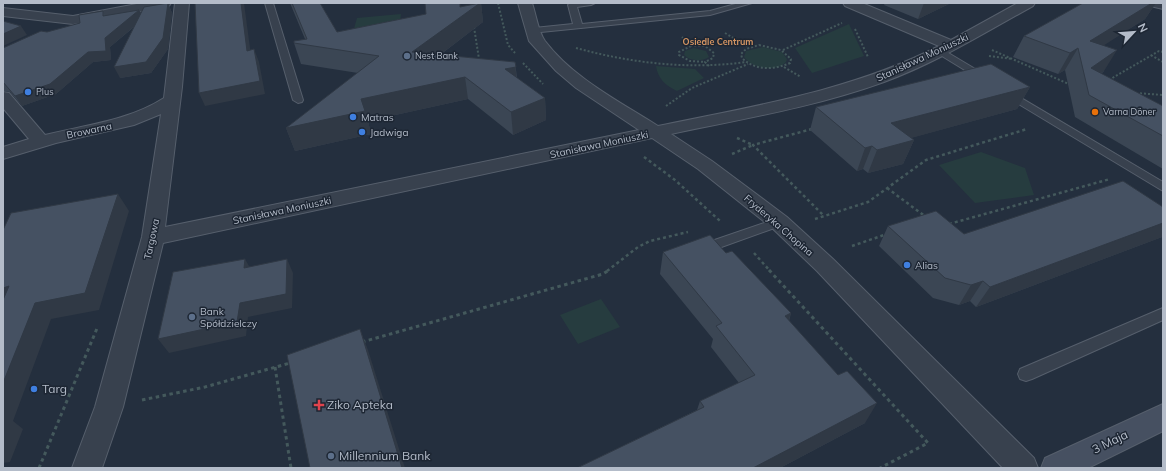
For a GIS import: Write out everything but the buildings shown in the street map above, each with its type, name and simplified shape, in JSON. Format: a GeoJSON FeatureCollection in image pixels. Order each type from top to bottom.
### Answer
{"type":"FeatureCollection","features":[{"type":"Feature","properties":{"kind":"street"},"geometry":{"type":"LineString","coordinates":[[52,31],[73,20],[164,3]]}},
{"type":"Feature","properties":{"kind":"street","name":"Targowa"},"geometry":{"type":"LineString","coordinates":[[87,468],[109,407],[153,237],[172,100],[182,3]]}},
{"type":"Feature","properties":{"kind":"street","name":"Fryderyka Chopina"},"geometry":{"type":"LineString","coordinates":[[525,3],[538,41],[562,68],[582,84],[656,132],[733,186],[783,225],[825,265],[1024,468]]}},
{"type":"Feature","properties":{"kind":"street"},"geometry":{"type":"LineString","coordinates":[[850,3],[952,45]]}},
{"type":"Feature","properties":{"kind":"street","name":"Stanisława Moniuszki"},"geometry":{"type":"LineString","coordinates":[[153,237],[799,102],[847,89],[888,75],[952,45],[1028,3]]}},
{"type":"Feature","properties":{"kind":"street"},"geometry":{"type":"LineString","coordinates":[[3,12],[73,20]]}},
{"type":"Feature","properties":{"kind":"street"},"geometry":{"type":"LineString","coordinates":[[3,97],[40,141]]}},
{"type":"Feature","properties":{"kind":"street","name":"Browarna"},"geometry":{"type":"LineString","coordinates":[[3,153],[40,141],[137,119],[154,112],[172,100]]}},
{"type":"Feature","properties":{"kind":"street","name":"3 Maja"},"geometry":{"type":"LineString","coordinates":[[1056,468],[1163,417]]}},
{"type":"Feature","properties":{"kind":"lane"},"geometry":{"type":"LineString","coordinates":[[269,3],[298,100]]}},
{"type":"Feature","properties":{"kind":"lane"},"geometry":{"type":"LineString","coordinates":[[578,26],[572,5],[590,3]]}},
{"type":"Feature","properties":{"kind":"lane"},"geometry":{"type":"LineString","coordinates":[[534,30],[710,13],[748,3]]}},
{"type":"Feature","properties":{"kind":"lane"},"geometry":{"type":"LineString","coordinates":[[1149,3],[1163,7]]}},
{"type":"Feature","properties":{"kind":"lane"},"geometry":{"type":"LineString","coordinates":[[952,45],[994,84],[1163,187]]}},
{"type":"Feature","properties":{"kind":"lane"},"geometry":{"type":"LineString","coordinates":[[688,254],[736,237],[783,225]]}},
{"type":"Feature","properties":{"kind":"lane"},"geometry":{"type":"LineString","coordinates":[[1026,374],[1163,314]]}},
{"type":"Feature","properties":{"kind":"path"},"geometry":{"type":"LineString","coordinates":[[782,50],[870,11]]}},
{"type":"Feature","properties":{"kind":"path"},"geometry":{"type":"LineString","coordinates":[[851,19],[868,57]]}},
{"type":"Feature","properties":{"kind":"path"},"geometry":{"type":"LineString","coordinates":[[474,24],[479,59]]}},
{"type":"Feature","properties":{"kind":"path"},"geometry":{"type":"LineString","coordinates":[[576,48],[601,55],[655,63],[709,66],[748,63],[767,69],[784,67],[790,63],[791,59],[782,50],[766,46],[750,47],[726,33]]}},
{"type":"Feature","properties":{"kind":"path"},"geometry":{"type":"LineString","coordinates":[[682,37],[692,46]]}},
{"type":"Feature","properties":{"kind":"path"},"geometry":{"type":"LineString","coordinates":[[952,45],[1075,86]]}},
{"type":"Feature","properties":{"kind":"path"},"geometry":{"type":"LineString","coordinates":[[692,46],[705,46],[714,53],[713,58],[704,62],[690,61],[679,55],[678,52],[692,46]]}},
{"type":"Feature","properties":{"kind":"path"},"geometry":{"type":"LineString","coordinates":[[748,63],[742,58],[741,54],[750,47]]}},
{"type":"Feature","properties":{"kind":"path"},"geometry":{"type":"LineString","coordinates":[[1106,81],[1159,51],[1163,52]]}},
{"type":"Feature","properties":{"kind":"path"},"geometry":{"type":"LineString","coordinates":[[862,60],[875,55]]}},
{"type":"Feature","properties":{"kind":"path"},"geometry":{"type":"LineString","coordinates":[[1152,56],[1163,62]]}},
{"type":"Feature","properties":{"kind":"path"},"geometry":{"type":"LineString","coordinates":[[704,62],[709,66]]}},
{"type":"Feature","properties":{"kind":"path"},"geometry":{"type":"LineString","coordinates":[[660,110],[692,88],[748,63]]}},
{"type":"Feature","properties":{"kind":"path"},"geometry":{"type":"LineString","coordinates":[[784,67],[803,79],[796,80]]}},
{"type":"Feature","properties":{"kind":"path"},"geometry":{"type":"LineString","coordinates":[[1132,92],[1163,95]]}},
{"type":"Feature","properties":{"kind":"path"},"geometry":{"type":"LineString","coordinates":[[666,110],[671,107]]}},
{"type":"Feature","properties":{"kind":"path"},"geometry":{"type":"LineString","coordinates":[[783,225],[824,216],[868,202],[926,160],[1054,120]]}},
{"type":"Feature","properties":{"kind":"path"},"geometry":{"type":"LineString","coordinates":[[815,128],[753,145],[824,216]]}},
{"type":"Feature","properties":{"kind":"path"},"geometry":{"type":"LineString","coordinates":[[621,139],[675,180],[774,273],[928,443],[880,468]]}},
{"type":"Feature","properties":{"kind":"path"},"geometry":{"type":"LineString","coordinates":[[947,225],[1114,178]]}},
{"type":"Feature","properties":{"kind":"path"},"geometry":{"type":"LineString","coordinates":[[887,188],[928,219],[922,222]]}},
{"type":"Feature","properties":{"kind":"path"},"geometry":{"type":"LineString","coordinates":[[357,344],[603,274],[638,247],[650,241],[692,231]]}},
{"type":"Feature","properties":{"kind":"path"},"geometry":{"type":"LineString","coordinates":[[852,246],[894,231]]}},
{"type":"Feature","properties":{"kind":"path"},"geometry":{"type":"LineString","coordinates":[[39,468],[99,324]]}},
{"type":"Feature","properties":{"kind":"path"},"geometry":{"type":"LineString","coordinates":[[139,400],[205,387],[298,360]]}},
{"type":"Feature","properties":{"kind":"path"},"geometry":{"type":"LineString","coordinates":[[275,367],[291,468]]}},
{"type":"Feature","properties":{"kind":"green space"},"geometry":{"type":"Polygon","coordinates":[[[401,14],[399,29],[353,32],[357,18],[401,14]]]}},
{"type":"Feature","properties":{"kind":"green space"},"geometry":{"type":"Polygon","coordinates":[[[849,24],[864,56],[812,73],[795,48],[849,24]]]}},
{"type":"Feature","properties":{"kind":"green space"},"geometry":{"type":"Polygon","coordinates":[[[763,47],[782,52],[787,59],[786,62],[776,67],[764,68],[753,64],[744,57],[746,51],[763,47]]]}},
{"type":"Feature","properties":{"kind":"green space"},"geometry":{"type":"Polygon","coordinates":[[[694,48],[706,51],[709,57],[703,60],[696,60],[689,59],[684,55],[685,51],[694,48]]]}},
{"type":"Feature","properties":{"kind":"green space"},"geometry":{"type":"Polygon","coordinates":[[[656,66],[695,69],[704,78],[677,91],[660,78],[656,66]]]}},
{"type":"Feature","properties":{"kind":"green space"},"geometry":{"type":"Polygon","coordinates":[[[981,152],[1025,168],[1034,195],[975,203],[939,165],[981,152]]]}},
{"type":"Feature","properties":{"kind":"green space"},"geometry":{"type":"Polygon","coordinates":[[[601,299],[620,327],[578,344],[560,315],[601,299]]]}},
{"type":"Feature","properties":{"kind":"place","name":"Nest Bank"},"geometry":{"type":"Point","coordinates":[407,56]}},
{"type":"Feature","properties":{"kind":"place","name":"Plus"},"geometry":{"type":"Point","coordinates":[28,92]}},
{"type":"Feature","properties":{"kind":"place","name":"Varna Döner"},"geometry":{"type":"Point","coordinates":[1095,112]}},
{"type":"Feature","properties":{"kind":"place","name":"Matras"},"geometry":{"type":"Point","coordinates":[353,117]}},
{"type":"Feature","properties":{"kind":"place","name":"Jadwiga"},"geometry":{"type":"Point","coordinates":[362,132]}},
{"type":"Feature","properties":{"kind":"place","name":"Alias"},"geometry":{"type":"Point","coordinates":[907,265]}},
{"type":"Feature","properties":{"kind":"place","name":"Bank Spółdzielczy"},"geometry":{"type":"Point","coordinates":[192,317]}},
{"type":"Feature","properties":{"kind":"place","name":"Targ"},"geometry":{"type":"Point","coordinates":[34,389]}},
{"type":"Feature","properties":{"kind":"place","name":"Ziko Apteka"},"geometry":{"type":"Point","coordinates":[319,405]}},
{"type":"Feature","properties":{"kind":"place","name":"Millennium Bank"},"geometry":{"type":"Point","coordinates":[331,456]}},
{"type":"Feature","properties":{"kind":"district","name":"Osiedle Centrum"},"geometry":{"type":"Point","coordinates":[718,42]}}]}
